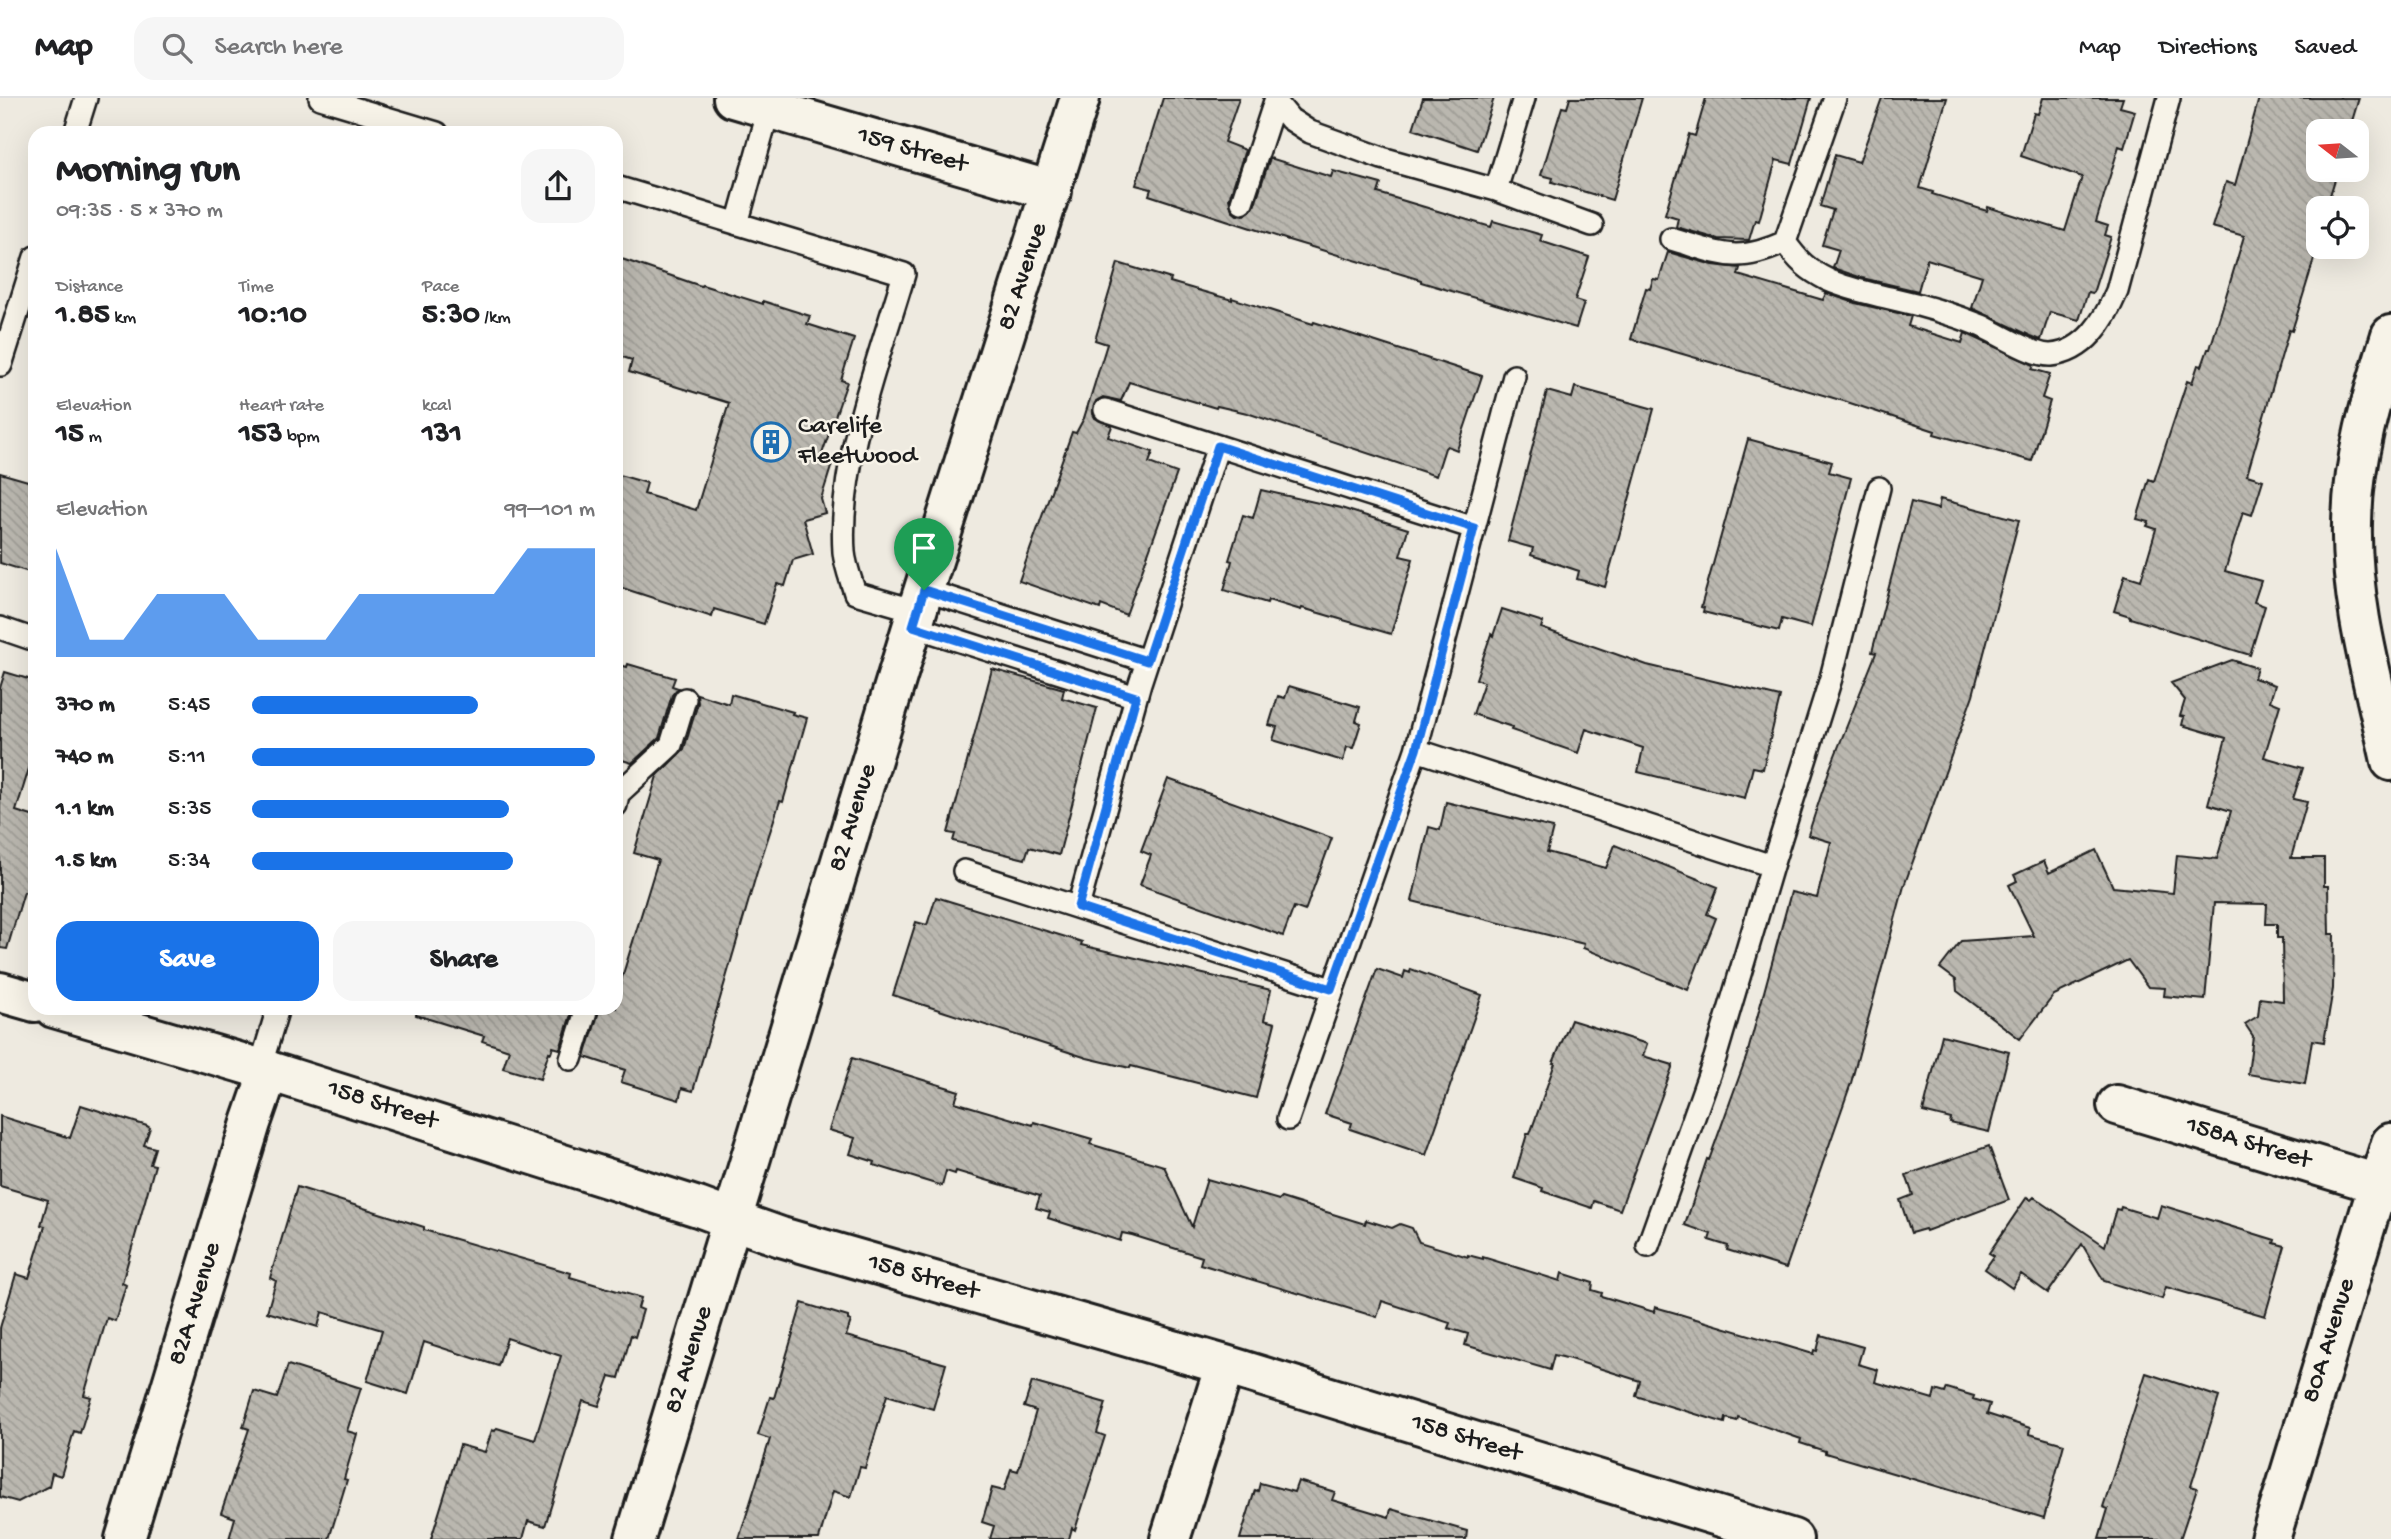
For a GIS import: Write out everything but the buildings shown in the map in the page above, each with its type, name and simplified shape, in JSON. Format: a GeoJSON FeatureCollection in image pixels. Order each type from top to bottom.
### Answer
{"type":"FeatureCollection","features":[{"type":"Feature","properties":{"kind":"street","name":"159 Street"},"geometry":{"type":"LineString","coordinates":[[733,98],[1052,191]]}},
{"type":"Feature","properties":{"kind":"street","name":"82 Avenue"},"geometry":{"type":"LineString","coordinates":[[635,1539],[918,609],[1080,98]]}},
{"type":"Feature","properties":{"kind":"street"},"geometry":{"type":"LineString","coordinates":[[2391,335],[2372,393],[2360,447],[2352,523],[2358,614],[2391,761]]}},
{"type":"Feature","properties":{"kind":"street"},"geometry":{"type":"LineString","coordinates":[[0,992],[28,1000]]}},
{"type":"Feature","properties":{"kind":"street","name":"158 Street"},"geometry":{"type":"LineString","coordinates":[[78,1015],[265,1069],[773,1234],[1225,1365],[1793,1539]]}},
{"type":"Feature","properties":{"kind":"street","name":"82A Avenue"},"geometry":{"type":"LineString","coordinates":[[125,1539],[265,1069]]}},
{"type":"Feature","properties":{"kind":"street","name":"158A Street"},"geometry":{"type":"LineString","coordinates":[[2118,1105],[2378,1184]]}},
{"type":"Feature","properties":{"kind":"street","name":"80A Avenue"},"geometry":{"type":"LineString","coordinates":[[2270,1539],[2391,1143]]}},
{"type":"Feature","properties":{"kind":"street"},"geometry":{"type":"LineString","coordinates":[[1170,1539],[1225,1365]]}},
{"type":"Feature","properties":{"kind":"lane"},"geometry":{"type":"LineString","coordinates":[[77,126],[86,98]]}},
{"type":"Feature","properties":{"kind":"lane"},"geometry":{"type":"LineString","coordinates":[[320,98],[413,126]]}},
{"type":"Feature","properties":{"kind":"lane"},"geometry":{"type":"LineString","coordinates":[[1496,190],[1524,98]]}},
{"type":"Feature","properties":{"kind":"lane"},"geometry":{"type":"LineString","coordinates":[[1671,239],[1738,256],[1770,249],[1785,242],[1835,98]]}},
{"type":"Feature","properties":{"kind":"lane"},"geometry":{"type":"LineString","coordinates":[[1785,242],[1797,261],[1830,281],[1952,314],[2033,350],[2050,355],[2063,351],[2093,333],[2108,314],[2117,291],[2169,98]]}},
{"type":"Feature","properties":{"kind":"lane"},"geometry":{"type":"LineString","coordinates":[[1276,100],[1290,119],[1310,132],[1382,158],[1496,190],[1592,225]]}},
{"type":"Feature","properties":{"kind":"lane"},"geometry":{"type":"LineString","coordinates":[[1242,202],[1276,100]]}},
{"type":"Feature","properties":{"kind":"lane"},"geometry":{"type":"LineString","coordinates":[[737,224],[769,109]]}},
{"type":"Feature","properties":{"kind":"lane"},"geometry":{"type":"LineString","coordinates":[[623,189],[904,274],[855,440],[846,489],[844,554],[855,593],[1147,661]]}},
{"type":"Feature","properties":{"kind":"lane"},"geometry":{"type":"LineString","coordinates":[[1,365],[28,279]]}},
{"type":"Feature","properties":{"kind":"lane"},"geometry":{"type":"LineString","coordinates":[[1288,1119],[1416,750],[1514,376]]}},
{"type":"Feature","properties":{"kind":"lane"},"geometry":{"type":"LineString","coordinates":[[1105,410],[1474,528]]}},
{"type":"Feature","properties":{"kind":"lane"},"geometry":{"type":"LineString","coordinates":[[1078,907],[1136,697],[1218,446]]}},
{"type":"Feature","properties":{"kind":"lane"},"geometry":{"type":"LineString","coordinates":[[1648,1246],[1715,1058],[1831,678],[1879,488]]}},
{"type":"Feature","properties":{"kind":"lane"},"geometry":{"type":"LineString","coordinates":[[918,609],[1136,697]]}},
{"type":"Feature","properties":{"kind":"lane"},"geometry":{"type":"LineString","coordinates":[[0,628],[28,638]]}},
{"type":"Feature","properties":{"kind":"lane"},"geometry":{"type":"LineString","coordinates":[[623,791],[671,745],[685,699]]}},
{"type":"Feature","properties":{"kind":"lane"},"geometry":{"type":"LineString","coordinates":[[1416,750],[1772,866]]}},
{"type":"Feature","properties":{"kind":"lane"},"geometry":{"type":"LineString","coordinates":[[964,871],[1331,989]]}},
{"type":"Feature","properties":{"kind":"lane"},"geometry":{"type":"LineString","coordinates":[[265,1069],[277,1015]]}},
{"type":"Feature","properties":{"kind":"lane"},"geometry":{"type":"LineString","coordinates":[[570,1059],[585,1015]]}},
{"type":"Feature","properties":{"kind":"place","name":"Carelife Fleetwood"},"geometry":{"type":"Point","coordinates":[771,442]}},
{"type":"Feature","properties":{"kind":"route"},"geometry":{"type":"LineString","coordinates":[[1218,446],[1474,528],[1416,750],[1331,989],[1078,907],[1136,697],[913,626],[924,590],[1147,661],[1218,446]]}}]}
